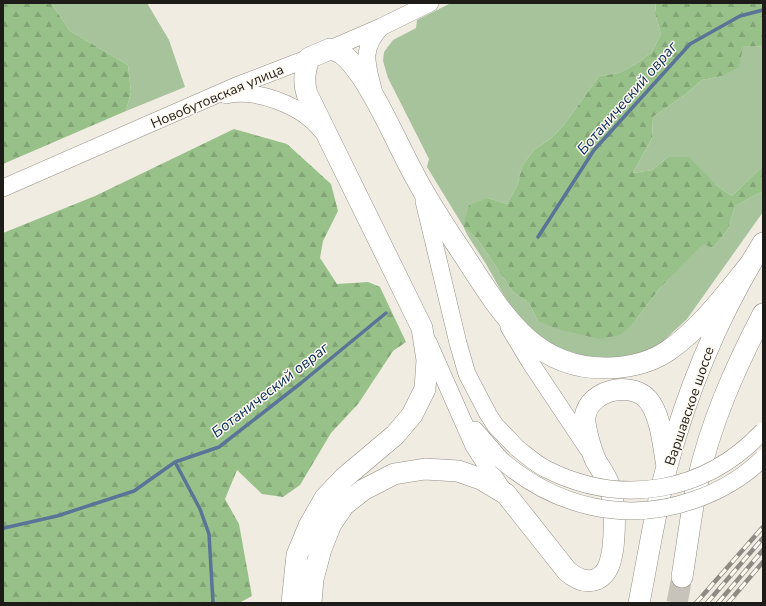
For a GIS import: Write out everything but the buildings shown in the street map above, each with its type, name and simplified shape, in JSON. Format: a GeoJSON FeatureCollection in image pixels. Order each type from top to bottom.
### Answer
{"type":"FeatureCollection","features":[{"type":"Feature","properties":{"kind":"main road","name":"Новобутовская улица"},"geometry":{"type":"LineString","coordinates":[[309,58],[330,49]]}},
{"type":"Feature","properties":{"kind":"main road"},"geometry":{"type":"LineString","coordinates":[[330,49],[342,54],[352,63],[375,97],[416,180],[499,309],[524,336],[539,348],[554,357],[569,363],[587,367],[603,368],[620,368],[637,365],[652,359],[668,351],[699,325],[752,263]]}},
{"type":"Feature","properties":{"kind":"main road"},"geometry":{"type":"LineString","coordinates":[[292,603],[298,555],[309,526],[325,498],[344,478],[395,435],[412,415],[425,389],[427,360],[422,328],[332,148],[307,94],[305,86],[305,70],[309,58]]}},
{"type":"Feature","properties":{"kind":"main road","name":"Варшавское шоссе"},"geometry":{"type":"LineString","coordinates":[[638,603],[667,466],[685,407],[705,355],[735,291],[763,244]]}},
{"type":"Feature","properties":{"kind":"main road"},"geometry":{"type":"LineString","coordinates":[[682,577],[697,484],[705,452],[723,399],[750,338],[763,314]]}},
{"type":"Feature","properties":{"kind":"main road"},"geometry":{"type":"LineString","coordinates":[[312,603],[313,579],[321,549],[330,524],[344,505],[363,490],[394,474],[425,469],[458,471],[481,479],[506,494],[567,571],[574,577],[590,581],[605,572],[609,565],[614,535],[613,500],[604,472],[596,461],[585,426],[585,416],[588,409],[599,396],[616,390],[626,390],[642,395],[646,398],[651,404],[657,417],[667,466]]}},
{"type":"Feature","properties":{"kind":"street","name":"Новобутовская улица"},"geometry":{"type":"LineString","coordinates":[[330,49],[430,3]]}},
{"type":"Feature","properties":{"kind":"street"},"geometry":{"type":"LineString","coordinates":[[375,97],[366,58],[368,46],[381,26]]}},
{"type":"Feature","properties":{"kind":"street","name":"Новобутовская улица"},"geometry":{"type":"LineString","coordinates":[[3,188],[204,100],[309,58]]}},
{"type":"Feature","properties":{"kind":"street"},"geometry":{"type":"LineString","coordinates":[[204,100],[233,93],[248,94],[278,101],[292,107],[317,124],[332,148]]}},
{"type":"Feature","properties":{"kind":"street"},"geometry":{"type":"LineString","coordinates":[[416,180],[431,224],[458,343],[467,374],[495,425],[517,448],[545,468],[580,483],[615,490],[645,490],[677,484],[711,471],[746,448],[763,431]]}},
{"type":"Feature","properties":{"kind":"street"},"geometry":{"type":"LineString","coordinates":[[499,309],[530,362],[596,461]]}},
{"type":"Feature","properties":{"kind":"street"},"geometry":{"type":"LineString","coordinates":[[422,328],[474,446],[506,494]]}},
{"type":"Feature","properties":{"kind":"street"},"geometry":{"type":"LineString","coordinates":[[450,391],[472,426],[491,450],[516,473],[555,495],[573,502],[593,507],[630,511],[664,508],[683,504],[720,489],[736,480],[763,458]]}},
{"type":"Feature","properties":{"kind":"green space"},"geometry":{"type":"Polygon","coordinates":[[[3,3],[51,3],[70,31],[128,65],[131,92],[126,111],[3,164],[3,3]]]}},
{"type":"Feature","properties":{"kind":"green space"},"geometry":{"type":"Polygon","coordinates":[[[51,3],[147,3],[169,40],[185,87],[126,111],[131,92],[128,65],[70,31],[51,3]]]}},
{"type":"Feature","properties":{"kind":"green space"},"geometry":{"type":"Polygon","coordinates":[[[451,3],[656,3],[655,13],[661,34],[652,52],[636,64],[619,73],[599,76],[564,125],[550,139],[534,150],[522,166],[517,186],[507,204],[488,198],[463,226],[427,167],[429,159],[388,78],[383,61],[384,52],[393,40],[416,28],[417,20],[451,3]]]}},
{"type":"Feature","properties":{"kind":"green space"},"geometry":{"type":"Polygon","coordinates":[[[656,3],[763,3],[763,46],[743,47],[739,67],[722,76],[702,80],[686,94],[653,117],[652,138],[633,173],[652,170],[668,157],[689,157],[716,185],[732,196],[763,166],[763,191],[735,206],[728,229],[713,248],[703,244],[660,288],[635,321],[620,335],[599,339],[558,329],[538,321],[529,303],[513,292],[478,240],[463,226],[469,205],[488,198],[507,204],[517,186],[522,166],[534,150],[550,139],[564,125],[599,76],[619,73],[636,64],[652,52],[661,34],[655,13],[656,3]]]}},
{"type":"Feature","properties":{"kind":"green space"},"geometry":{"type":"Polygon","coordinates":[[[763,46],[763,166],[732,196],[668,157],[652,170],[633,173],[652,138],[653,117],[686,94],[702,80],[722,76],[743,47],[763,46]]]}},
{"type":"Feature","properties":{"kind":"green space"},"geometry":{"type":"Polygon","coordinates":[[[234,129],[287,144],[331,184],[338,211],[323,241],[320,258],[337,284],[368,282],[380,287],[406,342],[393,351],[358,404],[331,433],[300,485],[283,497],[262,494],[237,470],[225,499],[239,524],[252,596],[239,603],[3,603],[3,233],[95,196],[234,129]]]}},
{"type":"Feature","properties":{"kind":"green space"},"geometry":{"type":"Polygon","coordinates":[[[763,191],[763,212],[687,319],[660,344],[645,352],[626,357],[598,360],[545,344],[514,311],[463,226],[478,240],[513,292],[529,303],[538,321],[635,321],[660,288],[703,243],[713,248],[728,229],[735,206],[763,191]]]}},
{"type":"Feature","properties":{"kind":"waterway","name":"Ботанический овраг"},"geometry":{"type":"LineString","coordinates":[[538,237],[594,150],[690,44],[740,16],[763,10]]}},
{"type":"Feature","properties":{"kind":"waterway","name":"Ботанический овраг"},"geometry":{"type":"LineString","coordinates":[[4,528],[57,516],[134,491],[175,462],[219,447],[301,383],[386,313]]}},
{"type":"Feature","properties":{"kind":"waterway"},"geometry":{"type":"LineString","coordinates":[[175,462],[200,509],[209,534],[213,603]]}},
{"type":"Feature","properties":{"kind":"tunnel"},"geometry":{"type":"LineString","coordinates":[[677,603],[682,577]]}},
{"type":"Feature","properties":{"kind":"railway"},"geometry":{"type":"LineString","coordinates":[[696,603],[763,527]]}},
{"type":"Feature","properties":{"kind":"railway"},"geometry":{"type":"LineString","coordinates":[[707,603],[763,538]]}},
{"type":"Feature","properties":{"kind":"railway"},"geometry":{"type":"LineString","coordinates":[[718,603],[763,550]]}},
{"type":"Feature","properties":{"kind":"railway"},"geometry":{"type":"LineString","coordinates":[[728,603],[763,562]]}}]}
